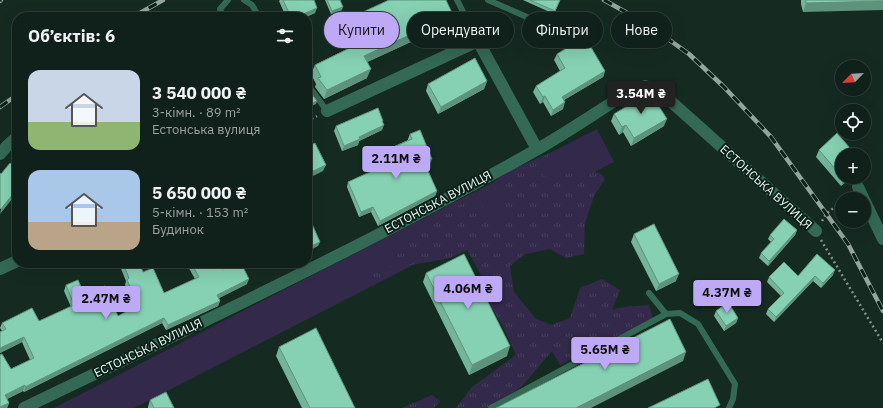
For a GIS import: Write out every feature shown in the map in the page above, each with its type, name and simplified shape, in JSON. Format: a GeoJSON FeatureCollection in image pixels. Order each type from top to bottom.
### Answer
{"type":"FeatureCollection","features":[{"type":"Feature","properties":{"kind":"street"},"geometry":{"type":"LineString","coordinates":[[327,111],[463,48]]}},
{"type":"Feature","properties":{"kind":"street"},"geometry":{"type":"LineString","coordinates":[[482,48],[537,149]]}},
{"type":"Feature","properties":{"kind":"street","name":"ЕСТОНСЬКА ВУЛИЦЯ"},"geometry":{"type":"LineString","coordinates":[[312,268],[409,218],[537,149],[629,92],[645,86],[658,90],[816,231]]}},
{"type":"Feature","properties":{"kind":"street"},"geometry":{"type":"LineString","coordinates":[[0,154],[12,142]]}},
{"type":"Feature","properties":{"kind":"street"},"geometry":{"type":"LineString","coordinates":[[858,187],[883,238]]}},
{"type":"Feature","properties":{"kind":"street"},"geometry":{"type":"LineString","coordinates":[[0,269],[12,263]]}},
{"type":"Feature","properties":{"kind":"street","name":"ЕСТОНСЬКА ВУЛИЦЯ"},"geometry":{"type":"LineString","coordinates":[[24,408],[312,268]]}},
{"type":"Feature","properties":{"kind":"lane"},"geometry":{"type":"LineString","coordinates":[[221,12],[220,9],[228,0]]}},
{"type":"Feature","properties":{"kind":"lane"},"geometry":{"type":"LineString","coordinates":[[244,0],[252,5],[257,12]]}},
{"type":"Feature","properties":{"kind":"lane"},"geometry":{"type":"LineString","coordinates":[[457,0],[463,12]]}},
{"type":"Feature","properties":{"kind":"lane"},"geometry":{"type":"LineString","coordinates":[[488,0],[522,15]]}},
{"type":"Feature","properties":{"kind":"lane"},"geometry":{"type":"LineString","coordinates":[[312,91],[327,111]]}},
{"type":"Feature","properties":{"kind":"lane"},"geometry":{"type":"LineString","coordinates":[[649,293],[666,314]]}},
{"type":"Feature","properties":{"kind":"lane"},"geometry":{"type":"LineString","coordinates":[[491,408],[666,314],[680,312],[698,324],[735,384],[733,399],[729,408]]}},
{"type":"Feature","properties":{"kind":"path"},"geometry":{"type":"LineString","coordinates":[[835,207],[826,214],[816,231],[883,343]]}},
{"type":"Feature","properties":{"kind":"green space"},"geometry":{"type":"Polygon","coordinates":[[[597,129],[614,162],[134,408],[54,408],[597,129]]]}},
{"type":"Feature","properties":{"kind":"green space"},"geometry":{"type":"Polygon","coordinates":[[[562,148],[542,176],[551,177],[582,168],[601,174],[605,179],[594,196],[585,223],[584,254],[566,258],[550,249],[525,254],[510,266],[514,292],[536,319],[551,325],[570,318],[580,288],[602,279],[620,290],[612,310],[623,307],[649,305],[653,319],[560,365],[552,351],[522,386],[492,408],[456,408],[472,387],[516,355],[502,324],[489,304],[480,273],[467,250],[450,258],[400,267],[373,286],[363,278],[395,265],[391,249],[419,225],[464,203],[480,203],[492,219],[508,216],[495,181],[505,172],[562,148]]]}},
{"type":"Feature","properties":{"kind":"green space"},"geometry":{"type":"Polygon","coordinates":[[[432,395],[440,401],[434,408],[402,408],[432,395]]]}},
{"type":"Feature","properties":{"kind":"building"},"geometry":{"type":"Polygon","coordinates":[[[283,0],[314,0],[317,8],[308,12],[289,12],[283,0]]]}},
{"type":"Feature","properties":{"kind":"building"},"geometry":{"type":"Polygon","coordinates":[[[327,0],[340,0],[343,7],[332,11],[327,0]]]}},
{"type":"Feature","properties":{"kind":"building"},"geometry":{"type":"Polygon","coordinates":[[[389,0],[446,0],[452,12],[407,12],[407,36],[399,40],[399,12],[363,12],[389,0]]]}},
{"type":"Feature","properties":{"kind":"building"},"geometry":{"type":"Polygon","coordinates":[[[530,0],[560,0],[555,11],[530,0]]]}},
{"type":"Feature","properties":{"kind":"building"},"geometry":{"type":"Polygon","coordinates":[[[806,0],[883,0],[883,1],[806,3],[806,0]]]}},
{"type":"Feature","properties":{"kind":"building"},"geometry":{"type":"Polygon","coordinates":[[[350,48],[381,48],[364,56],[371,69],[327,90],[318,78],[321,77],[315,65],[350,48]]]}},
{"type":"Feature","properties":{"kind":"building"},"geometry":{"type":"Polygon","coordinates":[[[567,48],[591,48],[605,71],[562,97],[565,102],[553,110],[545,96],[543,97],[536,86],[565,68],[557,54],[567,48]]]}},
{"type":"Feature","properties":{"kind":"building"},"geometry":{"type":"Polygon","coordinates":[[[475,58],[487,81],[441,107],[428,84],[475,58]]]}},
{"type":"Feature","properties":{"kind":"building"},"geometry":{"type":"Polygon","coordinates":[[[650,92],[667,119],[634,138],[626,125],[622,127],[614,114],[650,92]]]}},
{"type":"Feature","properties":{"kind":"building"},"geometry":{"type":"Polygon","coordinates":[[[312,94],[317,101],[312,104],[312,94]]]}},
{"type":"Feature","properties":{"kind":"building"},"geometry":{"type":"Polygon","coordinates":[[[378,108],[384,125],[359,137],[360,139],[344,146],[336,126],[378,108]]]}},
{"type":"Feature","properties":{"kind":"building"},"geometry":{"type":"Polygon","coordinates":[[[420,130],[432,159],[424,162],[437,191],[380,221],[373,207],[361,212],[348,182],[390,163],[384,151],[412,139],[410,134],[420,130]]]}},
{"type":"Feature","properties":{"kind":"building"},"geometry":{"type":"Polygon","coordinates":[[[835,135],[835,140],[843,140],[850,148],[835,148],[835,169],[819,150],[835,135]]]}},
{"type":"Feature","properties":{"kind":"building"},"geometry":{"type":"Polygon","coordinates":[[[315,143],[326,165],[312,172],[312,144],[315,143]]]}},
{"type":"Feature","properties":{"kind":"building"},"geometry":{"type":"Polygon","coordinates":[[[10,163],[12,164],[12,195],[1,209],[0,173],[1,174],[10,163]]]}},
{"type":"Feature","properties":{"kind":"building"},"geometry":{"type":"Polygon","coordinates":[[[784,219],[797,230],[769,261],[761,253],[774,239],[770,235],[784,219]]]}},
{"type":"Feature","properties":{"kind":"building"},"geometry":{"type":"Polygon","coordinates":[[[312,224],[320,242],[312,246],[312,224]]]}},
{"type":"Feature","properties":{"kind":"building"},"geometry":{"type":"Polygon","coordinates":[[[654,224],[679,274],[659,284],[634,234],[654,224]]]}},
{"type":"Feature","properties":{"kind":"building"},"geometry":{"type":"Polygon","coordinates":[[[464,254],[510,346],[472,365],[426,273],[464,254]]]}},
{"type":"Feature","properties":{"kind":"building"},"geometry":{"type":"Polygon","coordinates":[[[817,254],[835,270],[823,283],[815,276],[776,317],[768,309],[784,293],[769,277],[784,262],[798,276],[817,254]]]}},
{"type":"Feature","properties":{"kind":"building"},"geometry":{"type":"Polygon","coordinates":[[[125,268],[141,268],[143,272],[153,268],[164,293],[199,277],[194,268],[244,268],[249,279],[217,295],[220,301],[168,325],[164,318],[25,387],[25,385],[5,395],[9,403],[0,407],[0,355],[2,354],[11,369],[34,358],[24,337],[0,348],[0,332],[6,329],[2,323],[32,308],[39,321],[74,305],[66,285],[78,280],[84,294],[105,286],[118,316],[138,305],[127,280],[129,278],[125,268]]]}},
{"type":"Feature","properties":{"kind":"building"},"geometry":{"type":"Polygon","coordinates":[[[728,302],[738,318],[726,326],[716,311],[728,302]]]}},
{"type":"Feature","properties":{"kind":"building"},"geometry":{"type":"Polygon","coordinates":[[[670,319],[686,352],[576,408],[496,408],[670,319]]]}},
{"type":"Feature","properties":{"kind":"building"},"geometry":{"type":"Polygon","coordinates":[[[316,328],[355,408],[310,408],[279,347],[316,328]]]}},
{"type":"Feature","properties":{"kind":"building"},"geometry":{"type":"Polygon","coordinates":[[[708,379],[720,405],[714,408],[648,408],[708,379]]]}},
{"type":"Feature","properties":{"kind":"building"},"geometry":{"type":"Polygon","coordinates":[[[166,392],[174,408],[154,408],[150,400],[166,392]]]}},
{"type":"Feature","properties":{"kind":"railway"},"geometry":{"type":"LineString","coordinates":[[142,12],[163,0]]}},
{"type":"Feature","properties":{"kind":"railway"},"geometry":{"type":"LineString","coordinates":[[604,0],[647,24],[689,54],[724,87],[771,137],[848,244],[883,311]]}},
{"type":"Feature","properties":{"kind":"railway"},"geometry":{"type":"LineString","coordinates":[[0,107],[12,99]]}}]}
